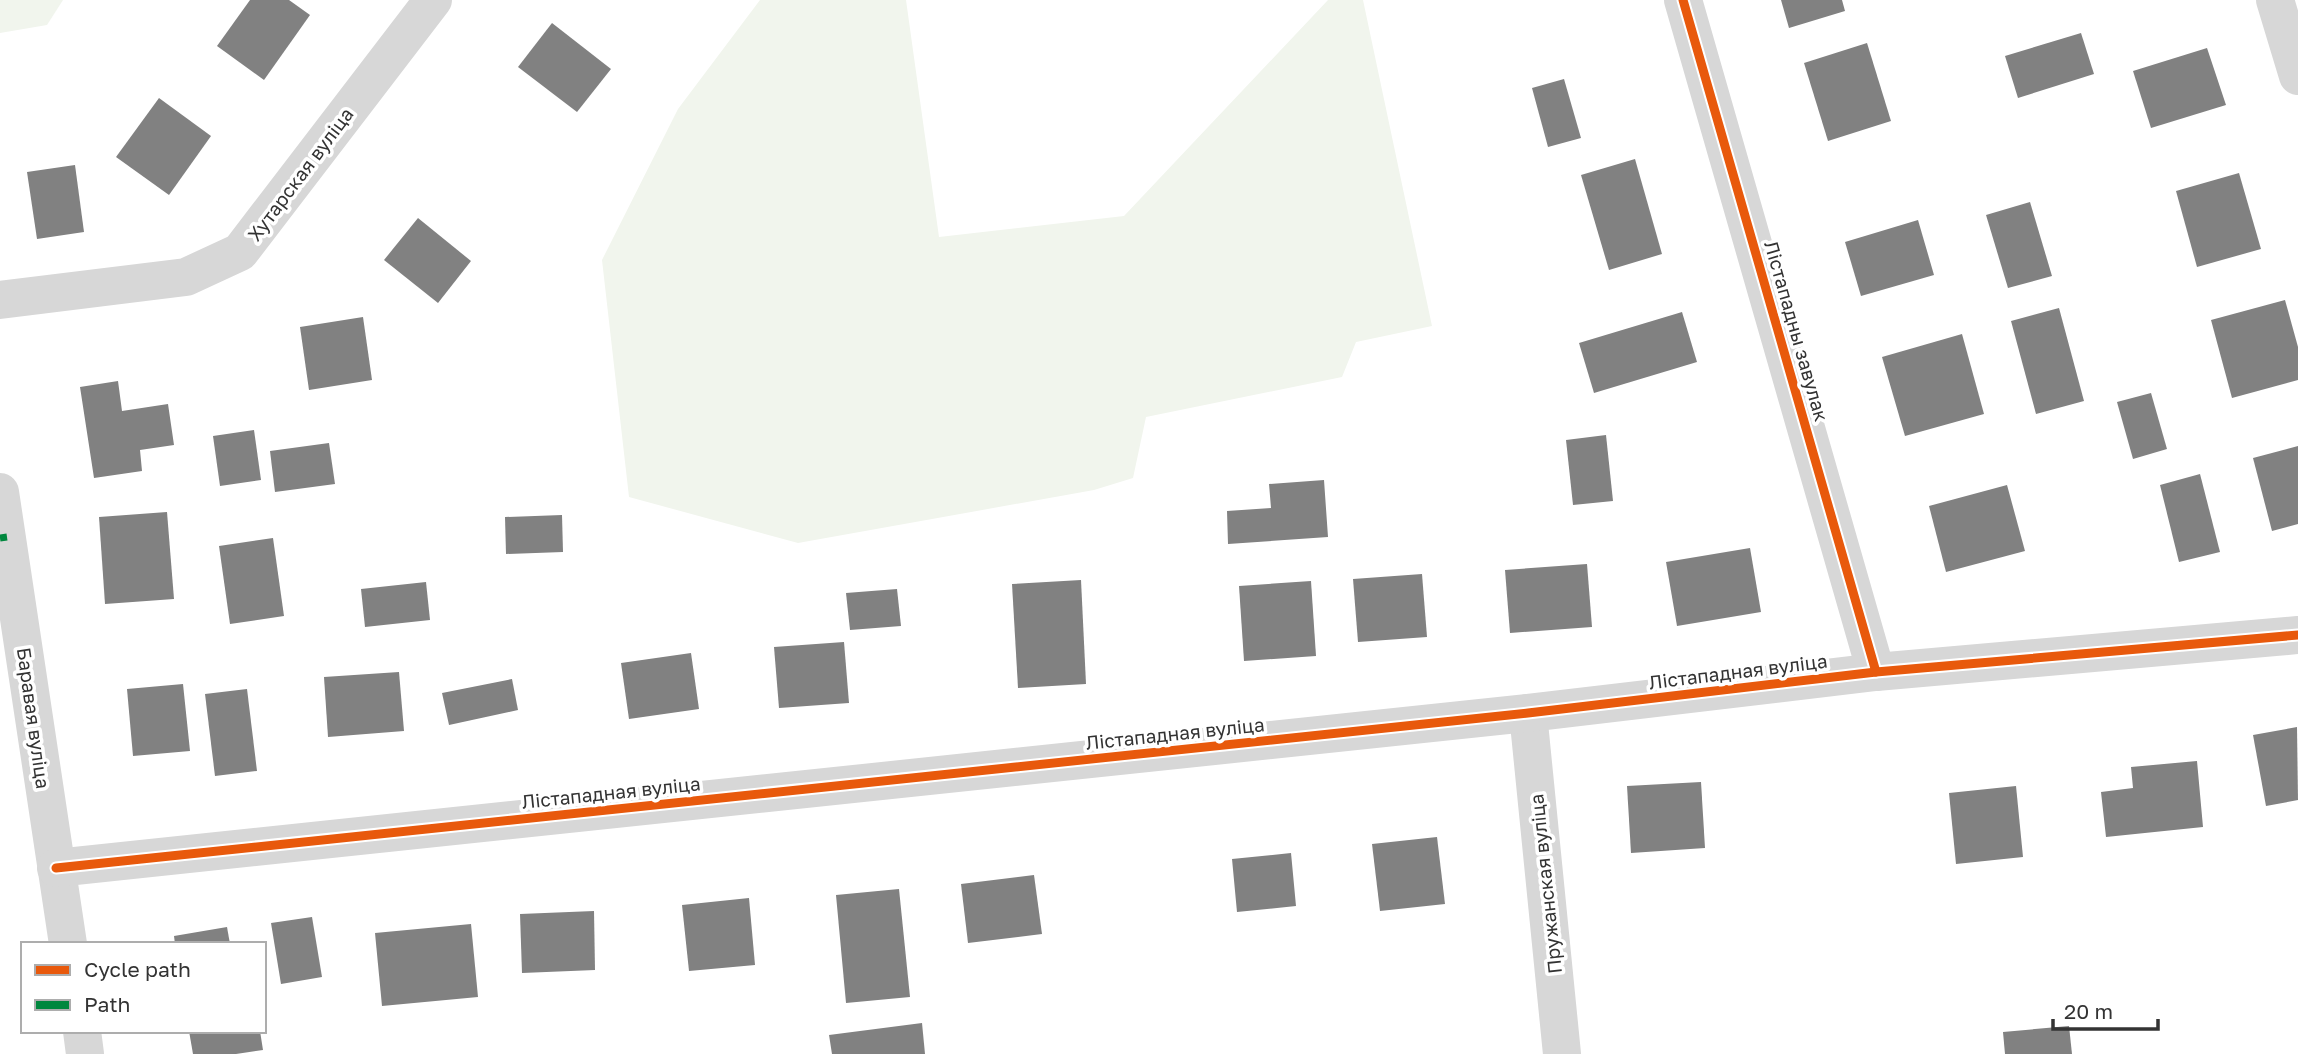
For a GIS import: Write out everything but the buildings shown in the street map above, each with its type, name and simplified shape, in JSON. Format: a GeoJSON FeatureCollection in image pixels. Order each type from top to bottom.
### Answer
{"type":"FeatureCollection","features":[{"type":"Feature","properties":{"kind":"street","name":"Хутарская вуліца"},"geometry":{"type":"LineString","coordinates":[[0,300],[186,278],[240,252],[433,0]]}},
{"type":"Feature","properties":{"kind":"street","name":"Лістападны завулак"},"geometry":{"type":"LineString","coordinates":[[1683,0],[1876,673]]}},
{"type":"Feature","properties":{"kind":"street"},"geometry":{"type":"LineString","coordinates":[[2275,0],[2298,76]]}},
{"type":"Feature","properties":{"kind":"street","name":"Баравая вуліца"},"geometry":{"type":"LineString","coordinates":[[0,492],[68,942]]}},
{"type":"Feature","properties":{"kind":"street","name":"Лістападная вуліца"},"geometry":{"type":"LineString","coordinates":[[56,868],[1528,713],[1876,673],[2298,635]]}},
{"type":"Feature","properties":{"kind":"street","name":"Пружанская вуліца"},"geometry":{"type":"LineString","coordinates":[[1528,713],[1562,1054]]}},
{"type":"Feature","properties":{"kind":"street"},"geometry":{"type":"LineString","coordinates":[[82,1033],[85,1054]]}},
{"type":"Feature","properties":{"kind":"shaded area"},"geometry":{"type":"Polygon","coordinates":[[[0,0],[63,0],[47,25],[0,33],[0,0]]]}},
{"type":"Feature","properties":{"kind":"shaded area"},"geometry":{"type":"Polygon","coordinates":[[[760,0],[906,0],[939,237],[1124,216],[1328,0],[1363,0],[1432,326],[1356,342],[1342,377],[1146,417],[1133,478],[1094,490],[798,543],[629,497],[602,260],[678,109],[760,0]]]}},
{"type":"Feature","properties":{"kind":"marked path"},"geometry":{"type":"LineString","coordinates":[[0,538],[7,537]]}},
{"type":"Feature","properties":{"kind":"cycle path"},"geometry":{"type":"LineString","coordinates":[[1683,0],[1876,672]]}},
{"type":"Feature","properties":{"kind":"cycle path"},"geometry":{"type":"LineString","coordinates":[[56,868],[1528,713],[1876,672],[2298,635]]}}]}
